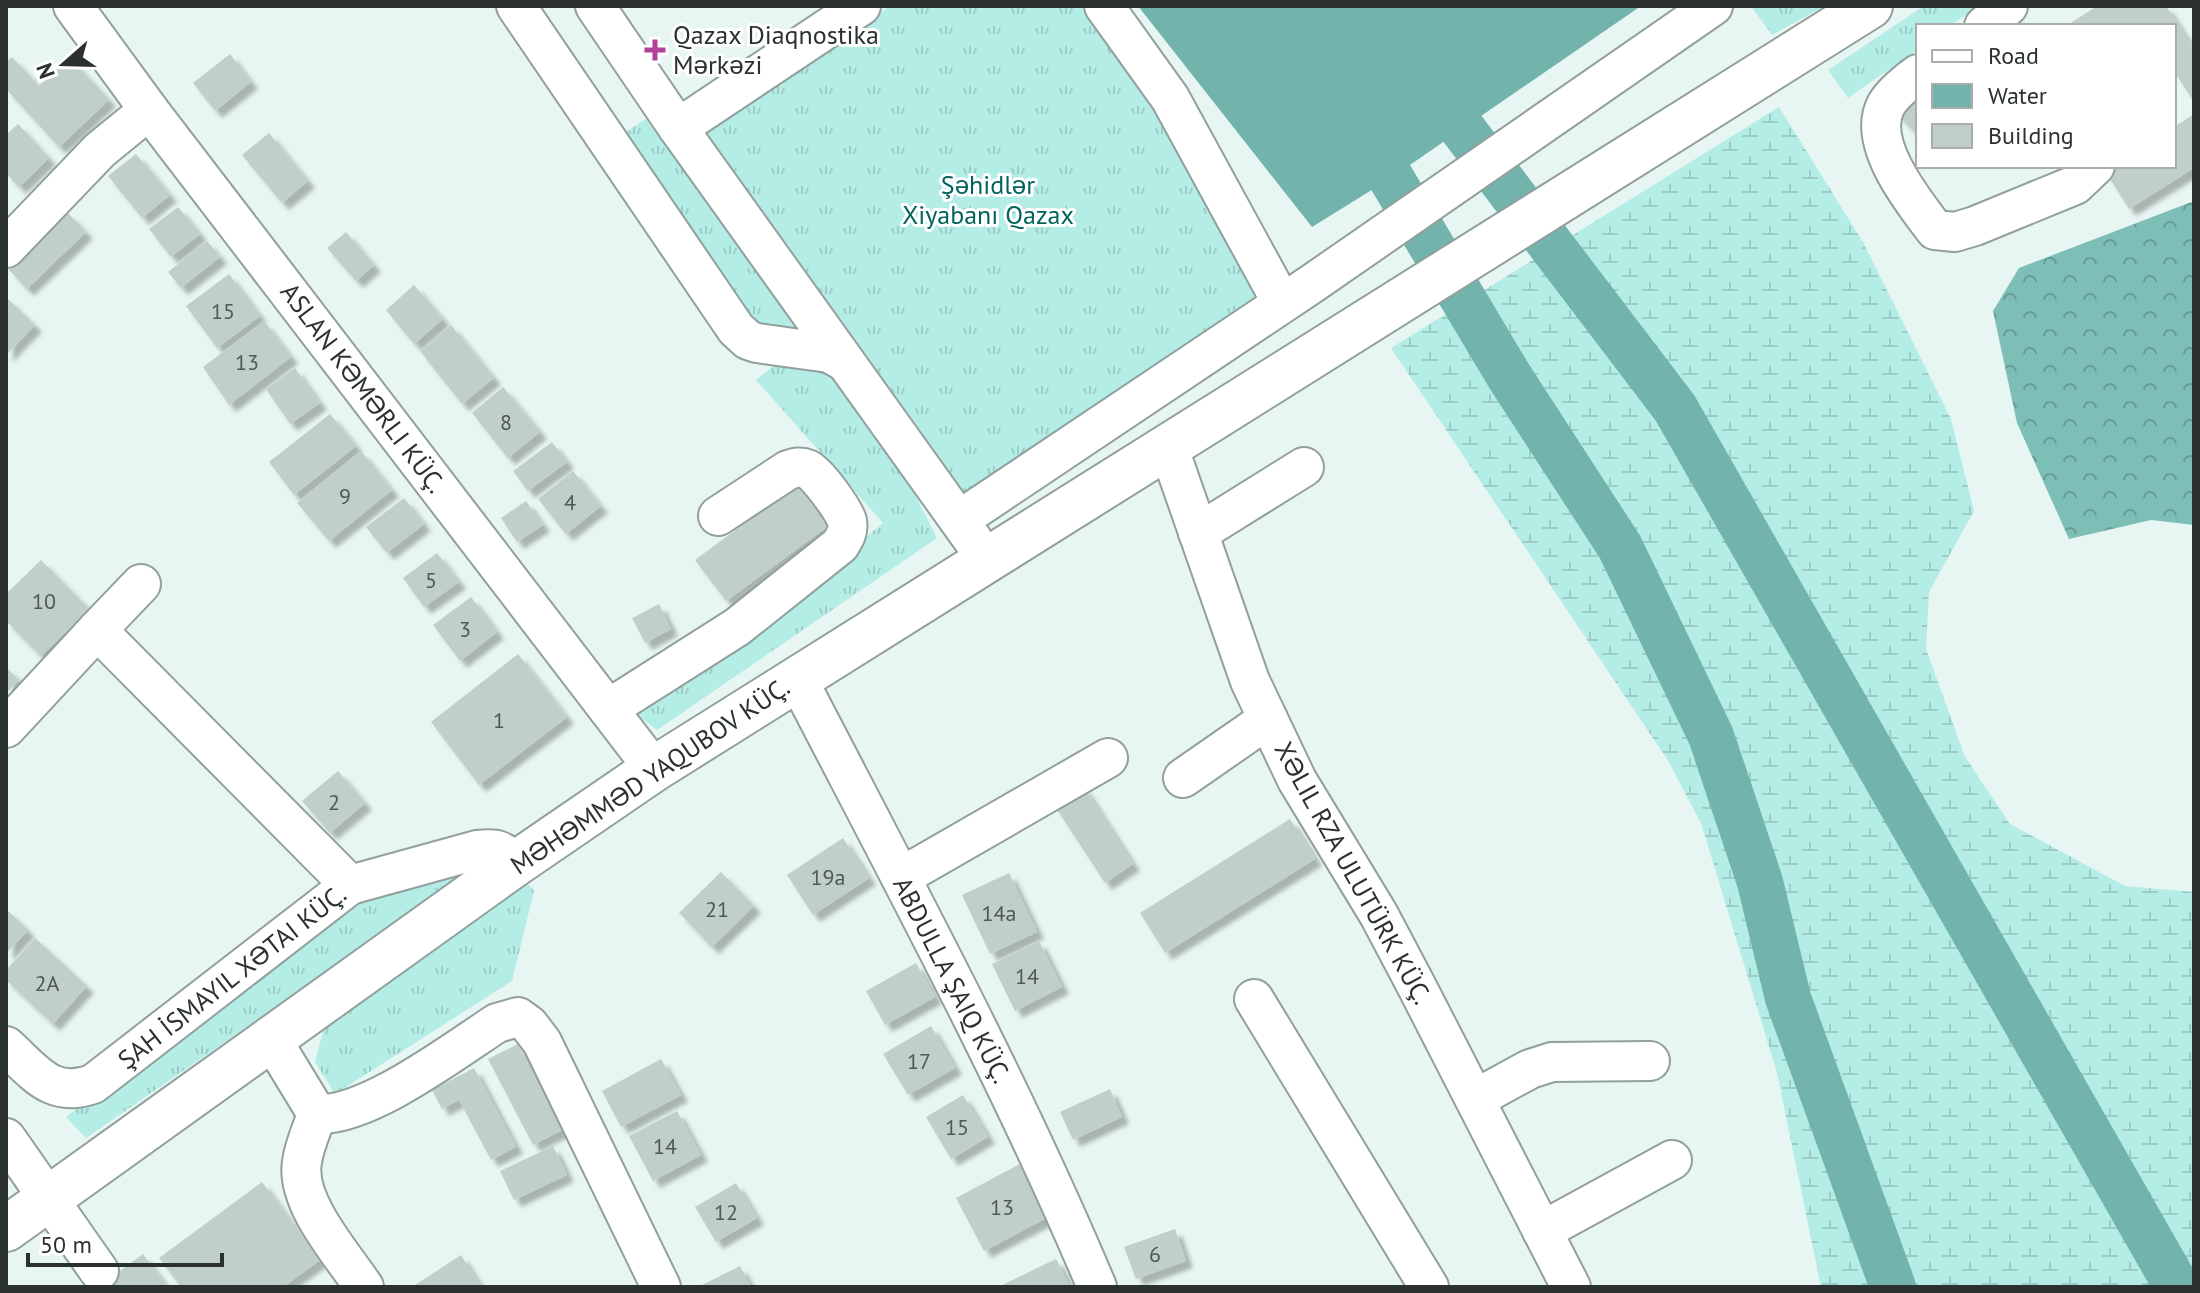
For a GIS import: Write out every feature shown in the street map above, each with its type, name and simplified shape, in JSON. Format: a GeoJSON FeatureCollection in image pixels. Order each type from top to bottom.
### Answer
{"type":"FeatureCollection","features":[{"type":"Feature","properties":{"kind":"main road","name":"MƏHƏMMƏD YAQUBOV KÜÇ."},"geometry":{"type":"LineString","coordinates":[[6,1229],[515,864],[654,769],[1870,6]]}},
{"type":"Feature","properties":{"kind":"street","name":"ASLAN KƏMƏRLI KÜÇ."},"geometry":{"type":"LineString","coordinates":[[73,6],[149,110],[654,769]]}},
{"type":"Feature","properties":{"kind":"street"},"geometry":{"type":"LineString","coordinates":[[516,6],[736,329],[748,340],[757,343],[829,353],[845,362]]}},
{"type":"Feature","properties":{"kind":"street"},"geometry":{"type":"LineString","coordinates":[[595,6],[678,128],[987,558]]}},
{"type":"Feature","properties":{"kind":"street"},"geometry":{"type":"LineString","coordinates":[[678,128],[861,6]]}},
{"type":"Feature","properties":{"kind":"street"},"geometry":{"type":"LineString","coordinates":[[1104,6],[1170,98],[1298,293]]}},
{"type":"Feature","properties":{"kind":"street"},"geometry":{"type":"LineString","coordinates":[[959,520],[1298,293],[1713,6]]}},
{"type":"Feature","properties":{"kind":"street"},"geometry":{"type":"LineString","coordinates":[[1986,24],[2008,6]]}},
{"type":"Feature","properties":{"kind":"street"},"geometry":{"type":"LineString","coordinates":[[1916,76],[1885,106],[1882,133],[1889,161],[1916,206],[1935,230],[1955,232],[1975,226],[2075,185],[2093,168]]}},
{"type":"Feature","properties":{"kind":"street"},"geometry":{"type":"LineString","coordinates":[[6,248],[100,150],[149,110]]}},
{"type":"Feature","properties":{"kind":"street","name":"XƏLIL RZA ULUTÜRK KÜÇ."},"geometry":{"type":"LineString","coordinates":[[1168,446],[1250,681],[1297,780],[1379,915],[1571,1287]]}},
{"type":"Feature","properties":{"kind":"street"},"geometry":{"type":"LineString","coordinates":[[608,709],[737,627],[840,545],[847,533],[847,521],[838,505],[811,470],[799,467],[788,470],[718,516]]}},
{"type":"Feature","properties":{"kind":"street"},"geometry":{"type":"LineString","coordinates":[[1198,533],[1304,467]]}},
{"type":"Feature","properties":{"kind":"street"},"geometry":{"type":"LineString","coordinates":[[6,728],[141,584]]}},
{"type":"Feature","properties":{"kind":"street"},"geometry":{"type":"LineString","coordinates":[[97,630],[350,885]]}},
{"type":"Feature","properties":{"kind":"street","name":"ABDULLA ŞAIQ KÜÇ."},"geometry":{"type":"LineString","coordinates":[[797,678],[977,1025],[1057,1193],[1097,1287]]}},
{"type":"Feature","properties":{"kind":"street"},"geometry":{"type":"LineString","coordinates":[[1183,778],[1268,719]]}},
{"type":"Feature","properties":{"kind":"street"},"geometry":{"type":"LineString","coordinates":[[901,877],[1108,758]]}},
{"type":"Feature","properties":{"kind":"street"},"geometry":{"type":"LineString","coordinates":[[6,1046],[41,1078],[59,1089],[76,1090],[93,1084],[350,885],[477,850],[496,848],[505,851],[515,864]]}},
{"type":"Feature","properties":{"kind":"street"},"geometry":{"type":"LineString","coordinates":[[1254,999],[1429,1287]]}},
{"type":"Feature","properties":{"kind":"street"},"geometry":{"type":"LineString","coordinates":[[317,1114],[332,1115],[361,1106],[497,1023],[518,1017],[542,1042],[661,1287]]}},
{"type":"Feature","properties":{"kind":"street"},"geometry":{"type":"LineString","coordinates":[[272,1040],[317,1114],[302,1161],[302,1182],[310,1207],[364,1287]]}},
{"type":"Feature","properties":{"kind":"street"},"geometry":{"type":"LineString","coordinates":[[1475,1099],[1530,1069],[1552,1062],[1650,1061]]}},
{"type":"Feature","properties":{"kind":"street"},"geometry":{"type":"LineString","coordinates":[[6,1138],[99,1271]]}},
{"type":"Feature","properties":{"kind":"street"},"geometry":{"type":"LineString","coordinates":[[1542,1231],[1672,1160]]}},
{"type":"Feature","properties":{"kind":"green space","name":"Şəhidlər Xiyabanı Qazax"},"geometry":{"type":"Polygon","coordinates":[[[890,6],[1081,6],[1136,77],[1259,303],[966,494],[703,127],[890,6]]]}},
{"type":"Feature","properties":{"kind":"green space"},"geometry":{"type":"Polygon","coordinates":[[[1751,6],[1825,6],[1772,35],[1751,6]]]}},
{"type":"Feature","properties":{"kind":"green space"},"geometry":{"type":"Polygon","coordinates":[[[1924,6],[1978,6],[1953,24],[1916,24],[1916,50],[1848,98],[1828,70],[1924,6]]]}},
{"type":"Feature","properties":{"kind":"green space"},"geometry":{"type":"Polygon","coordinates":[[[1779,107],[1863,242],[1951,419],[1974,511],[1929,592],[1926,649],[1965,757],[2010,824],[2125,886],[2194,892],[2194,1287],[1821,1287],[1777,1073],[1701,823],[1667,759],[1391,348],[1779,107]]]}},
{"type":"Feature","properties":{"kind":"green space"},"geometry":{"type":"Polygon","coordinates":[[[654,113],[811,332],[758,324],[622,135],[654,113]]]}},
{"type":"Feature","properties":{"kind":"green space"},"geometry":{"type":"Polygon","coordinates":[[[2194,201],[2194,525],[2151,520],[2069,539],[2017,423],[1993,311],[2019,268],[2194,201]]]}},
{"type":"Feature","properties":{"kind":"green space"},"geometry":{"type":"Polygon","coordinates":[[[777,363],[833,375],[905,475],[937,538],[657,730],[629,708],[750,634],[883,523],[756,380],[777,363]]]}},
{"type":"Feature","properties":{"kind":"green space"},"geometry":{"type":"Polygon","coordinates":[[[478,867],[86,1138],[66,1117],[351,894],[478,867]]]}},
{"type":"Feature","properties":{"kind":"green space"},"geometry":{"type":"Polygon","coordinates":[[[526,882],[534,891],[512,981],[335,1094],[315,1062],[324,1028],[526,882]]]}},
{"type":"Feature","properties":{"kind":"water"},"geometry":{"type":"Polygon","coordinates":[[[1138,6],[1641,6],[1391,178],[1312,227],[1138,6]]]}},
{"type":"Feature","properties":{"kind":"building"},"geometry":{"type":"Polygon","coordinates":[[[2097,6],[2166,6],[2194,50],[2194,102],[2176,74],[2176,24],[2069,24],[2097,6]]]}},
{"type":"Feature","properties":{"kind":"building"},"geometry":{"type":"Polygon","coordinates":[[[230,54],[251,82],[215,111],[193,83],[230,54]]]}},
{"type":"Feature","properties":{"kind":"building"},"geometry":{"type":"Polygon","coordinates":[[[12,57],[39,86],[69,57],[109,100],[59,147],[6,89],[6,62],[12,57]]]}},
{"type":"Feature","properties":{"kind":"building"},"geometry":{"type":"Polygon","coordinates":[[[1916,94],[1916,134],[1896,113],[1916,94]]]}},
{"type":"Feature","properties":{"kind":"building"},"geometry":{"type":"Polygon","coordinates":[[[2194,114],[2194,168],[2129,209],[2105,171],[2110,168],[2176,168],[2176,126],[2194,114]]]}},
{"type":"Feature","properties":{"kind":"building"},"geometry":{"type":"Polygon","coordinates":[[[18,124],[49,158],[19,187],[6,173],[6,135],[18,124]]]}},
{"type":"Feature","properties":{"kind":"building"},"geometry":{"type":"Polygon","coordinates":[[[269,133],[308,181],[282,203],[242,155],[269,133]]]}},
{"type":"Feature","properties":{"kind":"building"},"geometry":{"type":"Polygon","coordinates":[[[136,154],[170,195],[142,218],[108,176],[136,154]]]}},
{"type":"Feature","properties":{"kind":"building"},"geometry":{"type":"Polygon","coordinates":[[[178,207],[200,234],[171,257],[149,229],[178,207]]]}},
{"type":"Feature","properties":{"kind":"building"},"geometry":{"type":"Polygon","coordinates":[[[68,213],[86,232],[27,289],[9,270],[68,213]]]}},
{"type":"Feature","properties":{"kind":"building"},"geometry":{"type":"Polygon","coordinates":[[[346,232],[374,265],[356,281],[327,248],[346,232]]]}},
{"type":"Feature","properties":{"kind":"building"},"geometry":{"type":"Polygon","coordinates":[[[207,241],[220,257],[181,288],[168,272],[207,241]]]}},
{"type":"Feature","properties":{"kind":"building"},"geometry":{"type":"Polygon","coordinates":[[[229,274],[260,316],[217,348],[186,306],[229,274]]]}},
{"type":"Feature","properties":{"kind":"building"},"geometry":{"type":"Polygon","coordinates":[[[414,285],[443,319],[414,344],[386,310],[414,285]]]}},
{"type":"Feature","properties":{"kind":"building"},"geometry":{"type":"Polygon","coordinates":[[[6,297],[35,325],[6,355],[6,297]]]}},
{"type":"Feature","properties":{"kind":"building"},"geometry":{"type":"Polygon","coordinates":[[[264,321],[291,357],[229,405],[203,367],[264,321]]]}},
{"type":"Feature","properties":{"kind":"building"},"geometry":{"type":"Polygon","coordinates":[[[451,325],[494,378],[462,404],[420,351],[451,325]]]}},
{"type":"Feature","properties":{"kind":"building"},"geometry":{"type":"Polygon","coordinates":[[[295,368],[320,403],[290,424],[266,389],[295,368]]]}},
{"type":"Feature","properties":{"kind":"building"},"geometry":{"type":"Polygon","coordinates":[[[503,387],[540,432],[508,458],[472,413],[503,387]]]}},
{"type":"Feature","properties":{"kind":"building"},"geometry":{"type":"Polygon","coordinates":[[[330,414],[356,446],[294,495],[269,462],[330,414]]]}},
{"type":"Feature","properties":{"kind":"building"},"geometry":{"type":"Polygon","coordinates":[[[552,442],[567,462],[528,491],[513,471],[552,442]]]}},
{"type":"Feature","properties":{"kind":"building"},"geometry":{"type":"Polygon","coordinates":[[[361,451],[392,490],[329,541],[297,503],[361,451]]]}},
{"type":"Feature","properties":{"kind":"building"},"geometry":{"type":"Polygon","coordinates":[[[573,471],[601,506],[566,534],[538,499],[573,471]]]}},
{"type":"Feature","properties":{"kind":"building"},"geometry":{"type":"Polygon","coordinates":[[[800,482],[831,524],[726,601],[695,560],[800,482]]]}},
{"type":"Feature","properties":{"kind":"building"},"geometry":{"type":"Polygon","coordinates":[[[404,498],[424,524],[387,553],[366,527],[404,498]]]}},
{"type":"Feature","properties":{"kind":"building"},"geometry":{"type":"Polygon","coordinates":[[[526,501],[543,525],[517,542],[501,518],[526,501]]]}},
{"type":"Feature","properties":{"kind":"building"},"geometry":{"type":"Polygon","coordinates":[[[437,553],[459,582],[424,607],[403,578],[437,553]]]}},
{"type":"Feature","properties":{"kind":"building"},"geometry":{"type":"Polygon","coordinates":[[[41,560],[89,609],[41,656],[6,621],[6,594],[41,560]]]}},
{"type":"Feature","properties":{"kind":"building"},"geometry":{"type":"Polygon","coordinates":[[[471,597],[497,632],[460,661],[433,625],[471,597]]]}},
{"type":"Feature","properties":{"kind":"building"},"geometry":{"type":"Polygon","coordinates":[[[659,604],[671,629],[645,643],[632,618],[659,604]]]}},
{"type":"Feature","properties":{"kind":"building"},"geometry":{"type":"Polygon","coordinates":[[[518,654],[567,717],[479,785],[431,722],[518,654]]]}},
{"type":"Feature","properties":{"kind":"building"},"geometry":{"type":"Polygon","coordinates":[[[6,667],[19,680],[6,693],[6,667]]]}},
{"type":"Feature","properties":{"kind":"building"},"geometry":{"type":"Polygon","coordinates":[[[338,771],[365,803],[330,833],[302,801],[338,771]]]}},
{"type":"Feature","properties":{"kind":"building"},"geometry":{"type":"Polygon","coordinates":[[[1083,786],[1133,864],[1105,883],[1054,805],[1083,786]]]}},
{"type":"Feature","properties":{"kind":"building"},"geometry":{"type":"Polygon","coordinates":[[[1290,819],[1315,859],[1165,953],[1140,913],[1290,819]]]}},
{"type":"Feature","properties":{"kind":"building"},"geometry":{"type":"Polygon","coordinates":[[[843,838],[869,878],[813,915],[787,875],[843,838]]]}},
{"type":"Feature","properties":{"kind":"building"},"geometry":{"type":"Polygon","coordinates":[[[721,872],[754,906],[712,947],[679,913],[721,872]]]}},
{"type":"Feature","properties":{"kind":"building"},"geometry":{"type":"Polygon","coordinates":[[[1009,873],[1037,932],[990,954],[962,895],[1009,873]]]}},
{"type":"Feature","properties":{"kind":"building"},"geometry":{"type":"Polygon","coordinates":[[[6,909],[28,930],[6,954],[6,909]]]}},
{"type":"Feature","properties":{"kind":"building"},"geometry":{"type":"Polygon","coordinates":[[[35,938],[87,986],[53,1024],[6,980],[6,970],[35,938]]]}},
{"type":"Feature","properties":{"kind":"building"},"geometry":{"type":"Polygon","coordinates":[[[1039,941],[1062,987],[1015,1011],[992,964],[1039,941]]]}},
{"type":"Feature","properties":{"kind":"building"},"geometry":{"type":"Polygon","coordinates":[[[916,963],[935,997],[885,1025],[866,991],[916,963]]]}},
{"type":"Feature","properties":{"kind":"building"},"geometry":{"type":"Polygon","coordinates":[[[931,1026],[955,1068],[908,1095],[883,1054],[931,1026]]]}},
{"type":"Feature","properties":{"kind":"building"},"geometry":{"type":"Polygon","coordinates":[[[518,1044],[562,1130],[533,1145],[488,1059],[518,1044]]]}},
{"type":"Feature","properties":{"kind":"building"},"geometry":{"type":"Polygon","coordinates":[[[661,1059],[681,1095],[621,1127],[602,1091],[661,1059]]]}},
{"type":"Feature","properties":{"kind":"building"},"geometry":{"type":"Polygon","coordinates":[[[474,1068],[516,1147],[491,1160],[459,1100],[442,1109],[432,1090],[474,1068]]]}},
{"type":"Feature","properties":{"kind":"building"},"geometry":{"type":"Polygon","coordinates":[[[1110,1089],[1122,1117],[1073,1140],[1060,1112],[1110,1089]]]}},
{"type":"Feature","properties":{"kind":"building"},"geometry":{"type":"Polygon","coordinates":[[[963,1095],[988,1137],[951,1159],[926,1117],[963,1095]]]}},
{"type":"Feature","properties":{"kind":"building"},"geometry":{"type":"Polygon","coordinates":[[[677,1111],[701,1155],[653,1181],[629,1136],[677,1111]]]}},
{"type":"Feature","properties":{"kind":"building"},"geometry":{"type":"Polygon","coordinates":[[[553,1146],[567,1175],[514,1200],[500,1171],[553,1146]]]}},
{"type":"Feature","properties":{"kind":"building"},"geometry":{"type":"Polygon","coordinates":[[[1020,1164],[1048,1217],[984,1251],[956,1198],[1020,1164]]]}},
{"type":"Feature","properties":{"kind":"building"},"geometry":{"type":"Polygon","coordinates":[[[262,1182],[320,1260],[283,1287],[181,1287],[159,1258],[262,1182]]]}},
{"type":"Feature","properties":{"kind":"building"},"geometry":{"type":"Polygon","coordinates":[[[736,1183],[757,1218],[716,1242],[695,1207],[736,1183]]]}},
{"type":"Feature","properties":{"kind":"building"},"geometry":{"type":"Polygon","coordinates":[[[1175,1229],[1186,1261],[1136,1279],[1124,1247],[1175,1229]]]}},
{"type":"Feature","properties":{"kind":"building"},"geometry":{"type":"Polygon","coordinates":[[[143,1254],[167,1287],[98,1287],[143,1254]]]}},
{"type":"Feature","properties":{"kind":"building"},"geometry":{"type":"Polygon","coordinates":[[[461,1255],[481,1287],[412,1287],[461,1255]]]}},
{"type":"Feature","properties":{"kind":"building"},"geometry":{"type":"Polygon","coordinates":[[[1056,1259],[1070,1287],[998,1287],[1056,1259]]]}},
{"type":"Feature","properties":{"kind":"building"},"geometry":{"type":"Polygon","coordinates":[[[740,1266],[751,1287],[698,1287],[740,1266]]]}},
{"type":"Feature","properties":{"kind":"waterway"},"geometry":{"type":"LineString","coordinates":[[1369,6],[1675,408],[2177,1287]]}},
{"type":"Feature","properties":{"kind":"waterway"},"geometry":{"type":"LineString","coordinates":[[1391,178],[1509,376],[1620,547],[1711,736],[1760,882],[1788,998],[1893,1287]]}},
{"type":"Feature","properties":{"kind":"place","name":"Qazax Diaqnostika Mərkəzi"},"geometry":{"type":"Point","coordinates":[655,50]}}]}
